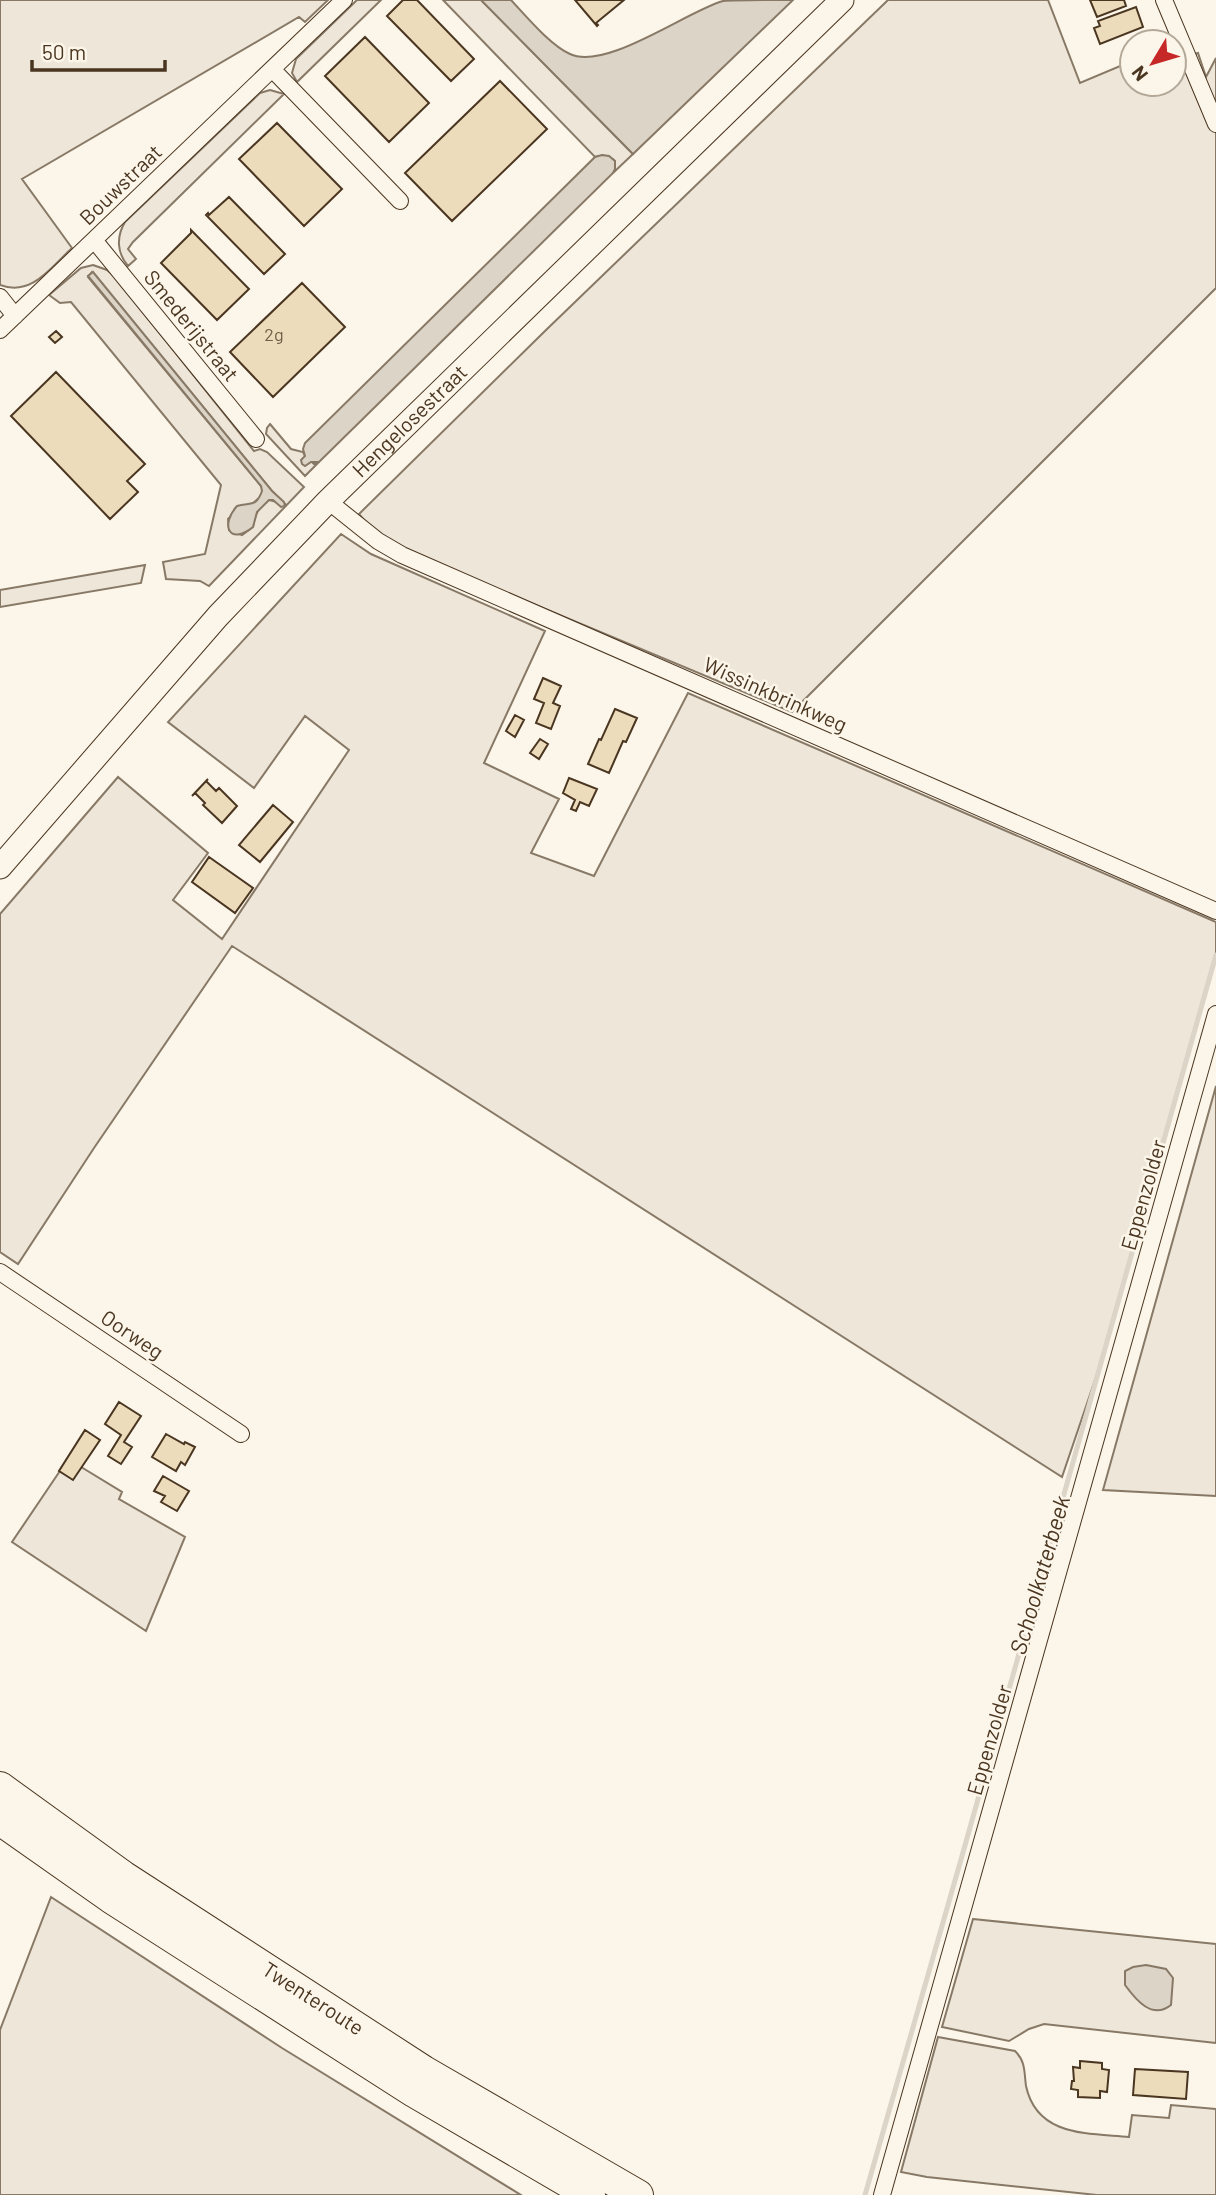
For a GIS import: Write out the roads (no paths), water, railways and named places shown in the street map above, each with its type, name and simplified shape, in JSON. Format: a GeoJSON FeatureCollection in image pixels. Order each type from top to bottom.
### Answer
{"type":"FeatureCollection","features":[{"type":"Feature","properties":{"kind":"highway","name":"Twenteroute"},"geometry":{"type":"LineString","coordinates":[[0,1787],[123,1876],[424,2071],[638,2195]]}},
{"type":"Feature","properties":{"kind":"highway","name":"Twenteroute"},"geometry":{"type":"LineString","coordinates":[[0,1820],[111,1898],[414,2092],[590,2195]]}},
{"type":"Feature","properties":{"kind":"main road","name":"Hengelosestraat"},"geometry":{"type":"LineString","coordinates":[[0,866],[218,616],[328,501],[842,0]]}},
{"type":"Feature","properties":{"kind":"street","name":"Bouwstraat"},"geometry":{"type":"LineString","coordinates":[[0,330],[344,0]]}},
{"type":"Feature","properties":{"kind":"street"},"geometry":{"type":"LineString","coordinates":[[1164,0],[1216,124]]}},
{"type":"Feature","properties":{"kind":"street"},"geometry":{"type":"LineString","coordinates":[[272,69],[400,201]]}},
{"type":"Feature","properties":{"kind":"street","name":"Smederijstraat"},"geometry":{"type":"LineString","coordinates":[[94,240],[256,439]]}},
{"type":"Feature","properties":{"kind":"street"},"geometry":{"type":"LineString","coordinates":[[0,297],[15,316]]}},
{"type":"Feature","properties":{"kind":"street","name":"Wissinkbrinkweg"},"geometry":{"type":"LineString","coordinates":[[328,501],[378,541],[402,555],[1216,911]]}},
{"type":"Feature","properties":{"kind":"street","name":"Eppenzolder"},"geometry":{"type":"LineString","coordinates":[[882,2195],[1216,1014]]}},
{"type":"Feature","properties":{"kind":"street","name":"Oorweg"},"geometry":{"type":"LineString","coordinates":[[0,1272],[241,1434]]}},
{"type":"Feature","properties":{"kind":"waterway","name":"Schoolkaterbeek"},"geometry":{"type":"LineString","coordinates":[[865,2195],[1216,955]]}}]}
